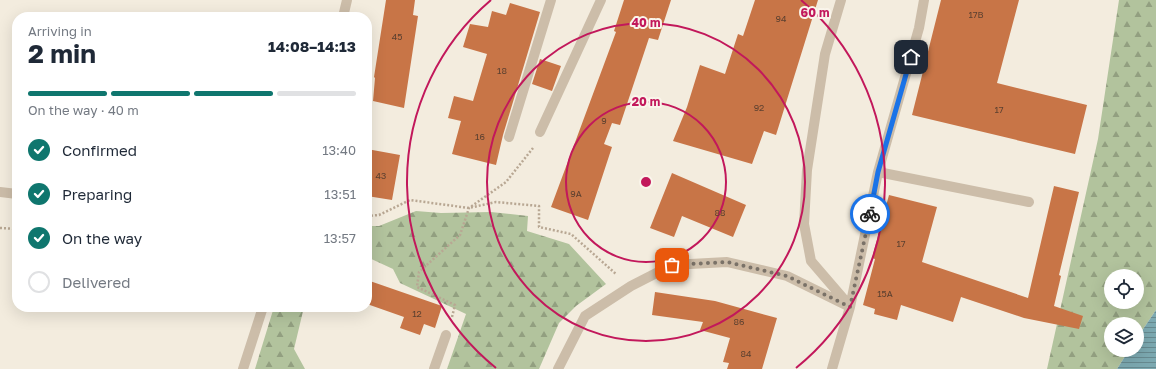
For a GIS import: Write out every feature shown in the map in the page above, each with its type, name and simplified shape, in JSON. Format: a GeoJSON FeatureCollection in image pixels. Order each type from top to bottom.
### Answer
{"type":"FeatureCollection","features":[{"type":"Feature","properties":{"kind":"street"},"geometry":{"type":"LineString","coordinates":[[344,12],[347,0]]}},
{"type":"Feature","properties":{"kind":"street"},"geometry":{"type":"LineString","coordinates":[[509,137],[551,0]]}},
{"type":"Feature","properties":{"kind":"street"},"geometry":{"type":"LineString","coordinates":[[540,132],[601,0]]}},
{"type":"Feature","properties":{"kind":"street"},"geometry":{"type":"LineString","coordinates":[[841,0],[825,54],[807,170],[804,224],[811,261],[850,307]]}},
{"type":"Feature","properties":{"kind":"street"},"geometry":{"type":"LineString","coordinates":[[832,369],[850,307],[878,172],[919,28],[924,0]]}},
{"type":"Feature","properties":{"kind":"street"},"geometry":{"type":"LineString","coordinates":[[878,172],[1029,202]]}},
{"type":"Feature","properties":{"kind":"street"},"geometry":{"type":"LineString","coordinates":[[0,192],[12,193]]}},
{"type":"Feature","properties":{"kind":"street"},"geometry":{"type":"LineString","coordinates":[[558,369],[585,316],[631,286],[672,265],[727,262],[787,276],[850,307]]}},
{"type":"Feature","properties":{"kind":"street"},"geometry":{"type":"LineString","coordinates":[[243,369],[261,312]]}},
{"type":"Feature","properties":{"kind":"street"},"geometry":{"type":"LineString","coordinates":[[434,369],[446,335]]}},
{"type":"Feature","properties":{"kind":"path"},"geometry":{"type":"LineString","coordinates":[[451,322],[455,305],[416,287],[419,272],[460,235],[469,208],[506,182],[532,150],[540,132]]}},
{"type":"Feature","properties":{"kind":"path"},"geometry":{"type":"LineString","coordinates":[[372,216],[380,215],[410,200],[469,208],[496,202],[539,206],[539,227],[571,234],[614,273]]}},
{"type":"Feature","properties":{"kind":"path"},"geometry":{"type":"LineString","coordinates":[[0,228],[12,229]]}},
{"type":"Feature","properties":{"kind":"green space"},"geometry":{"type":"Polygon","coordinates":[[[1119,0],[1156,0],[1156,310],[1144,328],[1144,317],[1104,317],[1104,357],[1125,357],[1117,369],[1047,369],[1098,139],[1119,0]]]}},
{"type":"Feature","properties":{"kind":"green space"},"geometry":{"type":"Polygon","coordinates":[[[416,211],[441,213],[491,212],[528,216],[527,231],[569,244],[606,284],[576,306],[559,323],[539,369],[447,369],[466,314],[400,283],[393,269],[372,259],[372,226],[379,226],[416,211]]]}},
{"type":"Feature","properties":{"kind":"green space"},"geometry":{"type":"Polygon","coordinates":[[[272,312],[303,312],[294,349],[305,369],[255,369],[272,312]]]}},
{"type":"Feature","properties":{"kind":"water"},"geometry":{"type":"Polygon","coordinates":[[[1156,310],[1156,369],[1117,369],[1125,357],[1144,357],[1144,328],[1156,310]]]}},
{"type":"Feature","properties":{"kind":"building"},"geometry":{"type":"Polygon","coordinates":[[[386,0],[415,0],[413,15],[418,16],[404,108],[373,101],[374,77],[386,0]]]}},
{"type":"Feature","properties":{"kind":"building"},"geometry":{"type":"Polygon","coordinates":[[[624,0],[671,0],[658,40],[649,38],[620,125],[612,123],[604,144],[612,147],[588,220],[551,207],[616,32],[614,31],[624,0]]]}},
{"type":"Feature","properties":{"kind":"building"},"geometry":{"type":"Polygon","coordinates":[[[755,0],[818,0],[776,135],[764,131],[752,164],[673,141],[687,107],[700,65],[725,74],[738,34],[743,36],[755,0]]]}},
{"type":"Feature","properties":{"kind":"building"},"geometry":{"type":"Polygon","coordinates":[[[941,0],[1019,0],[997,83],[1087,105],[1075,154],[912,115],[941,0]]]}},
{"type":"Feature","properties":{"kind":"building"},"geometry":{"type":"Polygon","coordinates":[[[510,3],[540,12],[503,135],[496,165],[452,154],[461,121],[448,118],[454,96],[473,101],[487,54],[463,47],[470,24],[488,27],[492,11],[506,15],[510,3]]]}},
{"type":"Feature","properties":{"kind":"building"},"geometry":{"type":"Polygon","coordinates":[[[540,59],[561,66],[552,91],[532,84],[540,59]]]}},
{"type":"Feature","properties":{"kind":"building"},"geometry":{"type":"Polygon","coordinates":[[[372,150],[400,155],[392,200],[372,197],[372,150]]]}},
{"type":"Feature","properties":{"kind":"building"},"geometry":{"type":"Polygon","coordinates":[[[672,173],[746,205],[733,237],[682,216],[674,237],[650,228],[672,173]]]}},
{"type":"Feature","properties":{"kind":"building"},"geometry":{"type":"Polygon","coordinates":[[[1054,186],[1079,192],[1059,275],[1061,276],[1054,306],[1083,316],[1079,329],[1024,318],[961,297],[953,322],[901,305],[897,320],[874,314],[875,309],[863,305],[875,259],[872,258],[889,195],[937,207],[922,262],[1028,298],[1054,186]]]}},
{"type":"Feature","properties":{"kind":"building"},"geometry":{"type":"Polygon","coordinates":[[[372,282],[442,306],[435,328],[424,324],[420,335],[400,328],[404,317],[372,306],[372,282]]]}},
{"type":"Feature","properties":{"kind":"building"},"geometry":{"type":"Polygon","coordinates":[[[655,292],[715,301],[777,318],[762,369],[727,369],[729,363],[723,362],[730,338],[700,330],[703,322],[652,315],[655,292]]]}},
{"type":"Feature","properties":{"kind":"way so far"},"geometry":{"type":"LineString","coordinates":[[672,265],[727,262],[787,276],[850,307],[870,214]]}},
{"type":"Feature","properties":{"kind":"route"},"geometry":{"type":"LineString","coordinates":[[870,214],[878,172],[911,57]]}}]}
